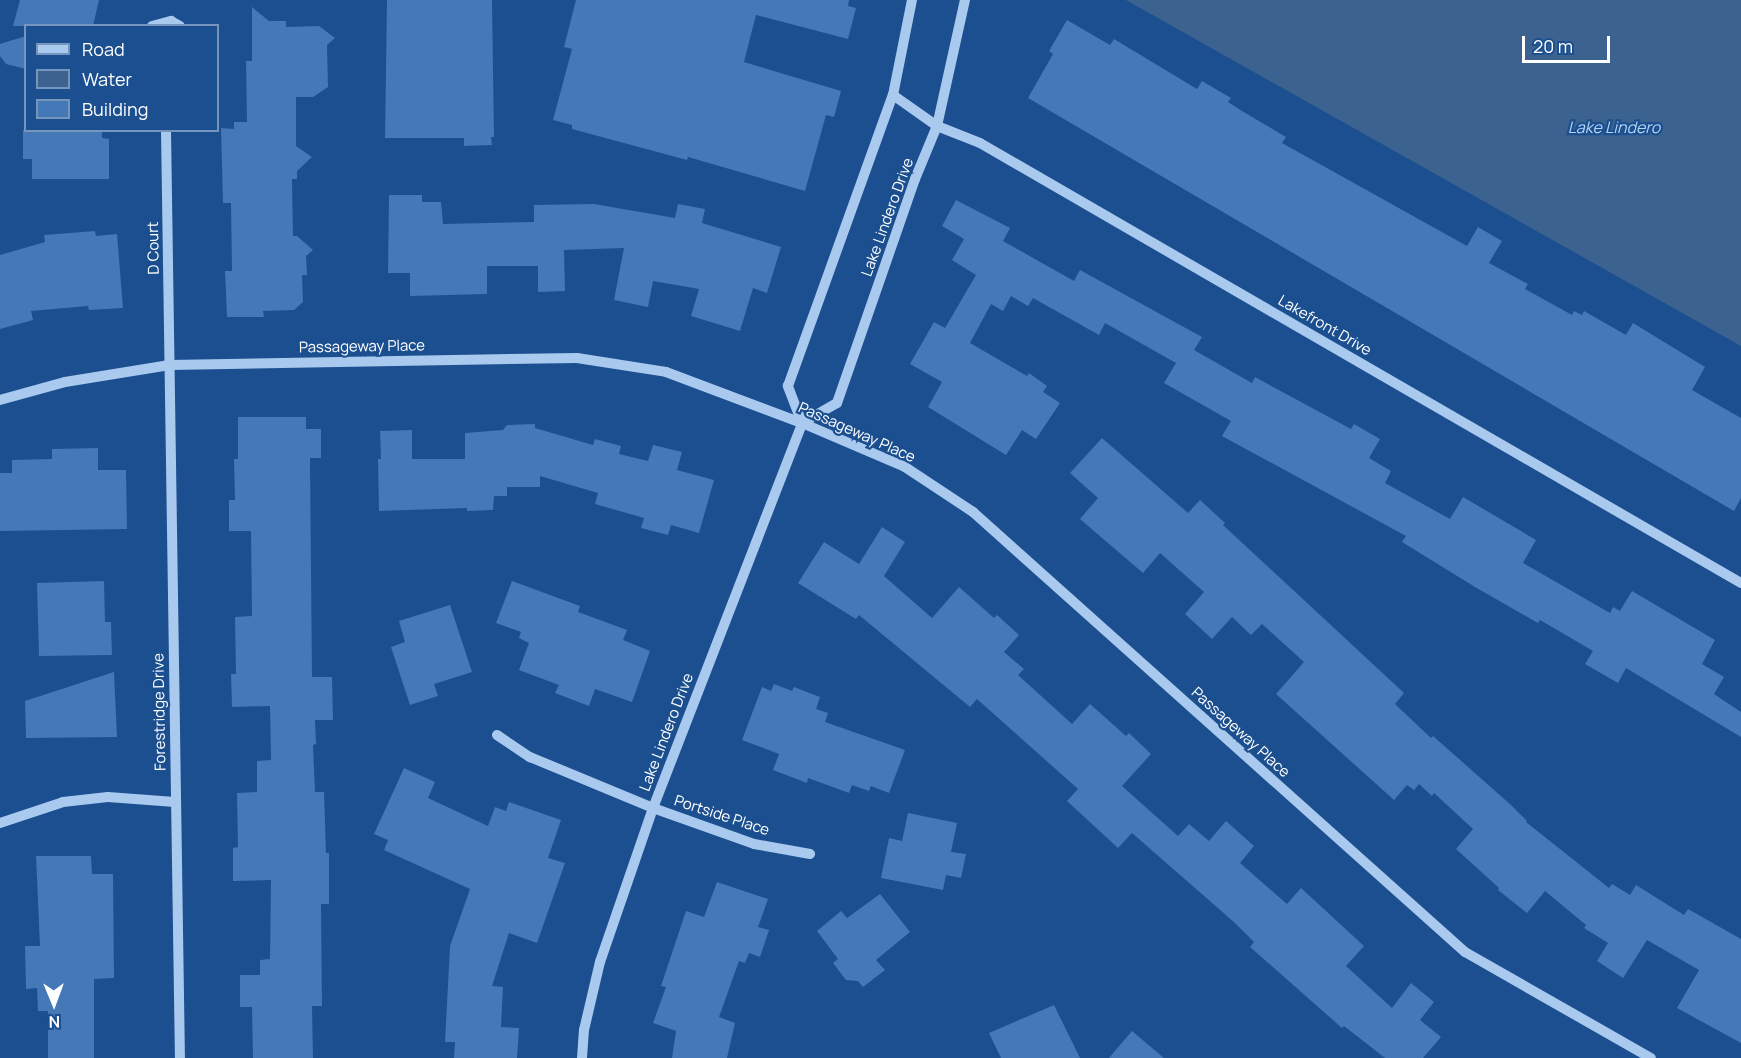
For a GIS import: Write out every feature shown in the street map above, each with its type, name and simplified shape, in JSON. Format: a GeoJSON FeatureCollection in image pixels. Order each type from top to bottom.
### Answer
{"type":"FeatureCollection","features":[{"type":"Feature","properties":{"kind":"street"},"geometry":{"type":"LineString","coordinates":[[802,423],[788,386],[893,94],[912,0]]}},
{"type":"Feature","properties":{"kind":"street","name":"Lake Lindero Drive"},"geometry":{"type":"LineString","coordinates":[[582,1058],[584,1030],[600,962],[653,808],[802,423],[837,403],[915,180],[937,126],[965,0]]}},
{"type":"Feature","properties":{"kind":"street"},"geometry":{"type":"LineString","coordinates":[[160,24],[171,21],[176,24]]}},
{"type":"Feature","properties":{"kind":"street","name":"Lakefront Drive"},"geometry":{"type":"LineString","coordinates":[[893,94],[937,126],[980,143],[1741,583]]}},
{"type":"Feature","properties":{"kind":"street","name":"D Court"},"geometry":{"type":"LineString","coordinates":[[166,132],[171,365]]}},
{"type":"Feature","properties":{"kind":"street","name":"Passageway Place"},"geometry":{"type":"LineString","coordinates":[[0,400],[65,382],[171,365],[577,358],[666,372],[802,423],[905,467],[973,512],[1465,952],[1651,1058]]}},
{"type":"Feature","properties":{"kind":"street","name":"Forestridge Drive"},"geometry":{"type":"LineString","coordinates":[[171,365],[180,1058]]}},
{"type":"Feature","properties":{"kind":"street","name":"Portside Place"},"geometry":{"type":"LineString","coordinates":[[497,735],[530,756],[653,808],[754,844],[810,854]]}},
{"type":"Feature","properties":{"kind":"street"},"geometry":{"type":"LineString","coordinates":[[0,823],[63,802],[108,797],[175,802]]}},
{"type":"Feature","properties":{"kind":"water","name":"Lake Lindero"},"geometry":{"type":"Polygon","coordinates":[[[1126,0],[1741,0],[1741,346],[1126,0]]]}},
{"type":"Feature","properties":{"kind":"building"},"geometry":{"type":"Polygon","coordinates":[[[20,0],[99,0],[93,24],[13,26],[20,0]]]}},
{"type":"Feature","properties":{"kind":"building"},"geometry":{"type":"Polygon","coordinates":[[[387,0],[492,0],[494,137],[491,137],[492,145],[464,146],[464,138],[385,138],[387,0]]]}},
{"type":"Feature","properties":{"kind":"building"},"geometry":{"type":"Polygon","coordinates":[[[576,0],[849,0],[848,6],[856,8],[848,39],[756,15],[744,62],[841,91],[834,117],[826,115],[805,191],[688,157],[687,160],[572,129],[572,125],[553,120],[572,49],[564,47],[576,0]]]}},
{"type":"Feature","properties":{"kind":"building"},"geometry":{"type":"Polygon","coordinates":[[[252,7],[269,21],[286,21],[286,27],[319,26],[335,38],[327,45],[328,87],[313,97],[296,97],[296,146],[312,157],[297,171],[297,179],[292,179],[293,236],[297,236],[313,250],[306,256],[307,275],[302,275],[303,302],[294,310],[263,311],[264,317],[227,317],[225,271],[232,271],[231,203],[223,203],[221,128],[234,129],[234,122],[247,122],[246,61],[252,61],[252,7]]]}},
{"type":"Feature","properties":{"kind":"building"},"geometry":{"type":"Polygon","coordinates":[[[1067,20],[1110,45],[1114,39],[1197,89],[1202,81],[1231,98],[1228,102],[1286,137],[1282,143],[1467,246],[1478,227],[1502,241],[1489,263],[1528,284],[1525,289],[1572,315],[1574,311],[1582,315],[1584,311],[1626,335],[1633,323],[1705,367],[1692,390],[1741,418],[1741,498],[1734,511],[1028,98],[1053,54],[1049,51],[1067,20]]]}},
{"type":"Feature","properties":{"kind":"building"},"geometry":{"type":"Polygon","coordinates":[[[24,37],[24,68],[6,64],[0,56],[0,44],[24,37]]]}},
{"type":"Feature","properties":{"kind":"building"},"geometry":{"type":"Polygon","coordinates":[[[23,130],[24,132],[102,132],[102,138],[109,139],[109,179],[32,179],[32,159],[23,159],[23,130]]]}},
{"type":"Feature","properties":{"kind":"building"},"geometry":{"type":"Polygon","coordinates":[[[389,195],[422,195],[422,202],[441,202],[443,224],[534,222],[534,205],[594,204],[675,218],[678,204],[705,209],[702,223],[781,247],[767,293],[753,288],[740,331],[691,316],[699,289],[653,281],[648,307],[614,300],[624,248],[564,250],[565,291],[538,292],[538,266],[487,266],[487,294],[410,296],[410,273],[388,273],[389,195]]]}},
{"type":"Feature","properties":{"kind":"building"},"geometry":{"type":"Polygon","coordinates":[[[956,200],[1010,228],[1003,241],[1074,281],[1080,270],[1202,337],[1194,350],[1252,383],[1255,377],[1351,429],[1354,424],[1380,439],[1369,458],[1391,471],[1385,483],[1450,519],[1463,497],[1536,540],[1523,563],[1610,613],[1613,607],[1620,611],[1632,591],[1715,640],[1702,664],[1724,677],[1714,694],[1741,712],[1741,737],[1626,668],[1618,683],[1585,664],[1593,651],[1540,620],[1538,623],[1475,587],[1402,542],[1406,536],[1222,436],[1231,421],[1164,383],[1176,363],[1105,323],[1099,335],[1033,298],[1028,306],[1011,296],[1003,311],[991,304],[970,343],[1027,376],[1029,373],[1047,386],[1043,392],[1060,403],[1036,439],[1022,430],[1006,455],[928,407],[942,382],[910,364],[934,322],[945,328],[976,275],[952,260],[964,239],[942,226],[956,200]]]}},
{"type":"Feature","properties":{"kind":"building"},"geometry":{"type":"Polygon","coordinates":[[[95,231],[96,236],[117,234],[123,308],[89,310],[88,306],[31,311],[33,320],[0,329],[0,255],[45,242],[44,235],[95,231]]]}},
{"type":"Feature","properties":{"kind":"building"},"geometry":{"type":"Polygon","coordinates":[[[238,417],[306,417],[306,429],[321,429],[321,458],[310,458],[312,677],[332,677],[333,720],[315,720],[316,744],[313,745],[315,792],[324,792],[326,853],[329,853],[329,904],[321,904],[322,1006],[312,1006],[313,1058],[253,1058],[252,1007],[240,1007],[240,975],[260,975],[260,960],[270,959],[271,880],[233,881],[233,848],[238,847],[237,793],[257,792],[257,761],[271,760],[270,706],[232,707],[231,674],[236,674],[235,617],[252,616],[251,531],[229,531],[229,500],[235,500],[234,459],[238,459],[238,417]]]}},
{"type":"Feature","properties":{"kind":"building"},"geometry":{"type":"Polygon","coordinates":[[[535,424],[535,428],[593,445],[595,439],[621,446],[619,454],[648,461],[653,445],[682,452],[677,470],[714,480],[699,533],[671,525],[668,535],[641,528],[644,518],[595,504],[598,493],[540,476],[540,487],[507,487],[507,496],[494,496],[493,510],[467,511],[467,508],[379,511],[380,431],[412,430],[412,459],[465,459],[465,433],[503,430],[507,425],[535,424]]]}},
{"type":"Feature","properties":{"kind":"building"},"geometry":{"type":"Polygon","coordinates":[[[1102,438],[1188,513],[1200,500],[1225,523],[1223,525],[1404,693],[1395,704],[1431,738],[1433,736],[1511,805],[1526,822],[1609,888],[1612,884],[1630,895],[1636,885],[1684,915],[1688,909],[1741,939],[1741,1043],[1677,1008],[1699,970],[1647,940],[1623,978],[1597,961],[1608,943],[1584,928],[1586,925],[1545,891],[1527,913],[1498,890],[1499,888],[1456,849],[1473,829],[1434,793],[1432,796],[1419,784],[1414,790],[1407,785],[1394,800],[1276,694],[1304,662],[1262,624],[1251,635],[1232,617],[1212,639],[1185,614],[1204,592],[1160,553],[1143,573],[1080,519],[1098,498],[1070,473],[1102,438]]]}},
{"type":"Feature","properties":{"kind":"building"},"geometry":{"type":"Polygon","coordinates":[[[98,448],[98,470],[126,470],[127,529],[0,531],[0,473],[12,473],[12,460],[52,459],[52,449],[98,448]]]}},
{"type":"Feature","properties":{"kind":"building"},"geometry":{"type":"Polygon","coordinates":[[[882,527],[905,542],[884,576],[932,618],[959,587],[994,618],[997,615],[1019,635],[1004,652],[1024,669],[1018,675],[1072,724],[1090,704],[1126,736],[1129,733],[1151,754],[1122,786],[1178,836],[1189,824],[1209,841],[1226,821],[1254,846],[1240,863],[1287,904],[1301,888],[1364,946],[1346,966],[1392,1008],[1411,983],[1434,1002],[1420,1020],[1441,1037],[1423,1058],[1385,1058],[1344,1026],[1342,1028],[1250,947],[1254,942],[1235,923],[1132,833],[1118,848],[1067,801],[1078,789],[977,699],[970,707],[859,615],[856,619],[798,583],[824,542],[859,564],[882,527]]]}},
{"type":"Feature","properties":{"kind":"building"},"geometry":{"type":"Polygon","coordinates":[[[104,581],[105,622],[111,622],[112,655],[39,656],[37,583],[104,581]]]}},
{"type":"Feature","properties":{"kind":"building"},"geometry":{"type":"Polygon","coordinates":[[[512,581],[580,606],[578,612],[627,630],[623,640],[650,651],[632,702],[595,689],[589,706],[555,693],[559,685],[519,670],[529,643],[519,638],[521,632],[496,623],[512,581]]]}},
{"type":"Feature","properties":{"kind":"building"},"geometry":{"type":"Polygon","coordinates":[[[450,605],[472,672],[434,684],[438,696],[410,705],[391,647],[405,642],[399,621],[450,605]]]}},
{"type":"Feature","properties":{"kind":"building"},"geometry":{"type":"Polygon","coordinates":[[[114,672],[117,737],[26,738],[25,701],[114,672]]]}},
{"type":"Feature","properties":{"kind":"building"},"geometry":{"type":"Polygon","coordinates":[[[774,684],[792,691],[794,687],[820,697],[816,709],[828,713],[825,722],[905,750],[889,793],[871,786],[869,791],[852,785],[849,793],[808,778],[807,783],[773,770],[779,754],[742,740],[762,687],[771,691],[774,684]]]}},
{"type":"Feature","properties":{"kind":"building"},"geometry":{"type":"Polygon","coordinates":[[[404,768],[435,782],[428,798],[488,826],[495,807],[506,811],[509,802],[561,820],[548,858],[565,863],[537,943],[509,933],[492,986],[503,987],[501,1027],[519,1028],[517,1058],[454,1058],[455,1042],[445,1042],[450,946],[470,889],[384,850],[388,840],[374,834],[404,768]]]}},
{"type":"Feature","properties":{"kind":"building"},"geometry":{"type":"Polygon","coordinates":[[[908,813],[957,823],[951,852],[966,854],[961,878],[946,875],[943,890],[881,878],[889,838],[902,841],[908,813]]]}},
{"type":"Feature","properties":{"kind":"building"},"geometry":{"type":"Polygon","coordinates":[[[36,856],[91,856],[92,874],[113,874],[114,978],[94,979],[94,1058],[48,1058],[48,1011],[38,1011],[37,988],[26,989],[25,946],[40,946],[36,856]]]}},
{"type":"Feature","properties":{"kind":"building"},"geometry":{"type":"Polygon","coordinates":[[[717,882],[768,899],[758,927],[769,930],[760,957],[749,953],[745,963],[739,961],[719,1017],[735,1023],[727,1058],[672,1058],[676,1031],[653,1023],[666,987],[661,986],[686,911],[704,917],[717,882]]]}},
{"type":"Feature","properties":{"kind":"building"},"geometry":{"type":"Polygon","coordinates":[[[880,894],[910,932],[876,960],[885,970],[863,987],[858,981],[846,980],[833,963],[838,959],[817,931],[841,911],[847,918],[880,894]]]}},
{"type":"Feature","properties":{"kind":"building"},"geometry":{"type":"Polygon","coordinates":[[[1054,1005],[1080,1058],[1001,1058],[989,1033],[1054,1005]]]}},
{"type":"Feature","properties":{"kind":"building"},"geometry":{"type":"Polygon","coordinates":[[[1132,1031],[1164,1058],[1109,1058],[1132,1031]]]}}]}
